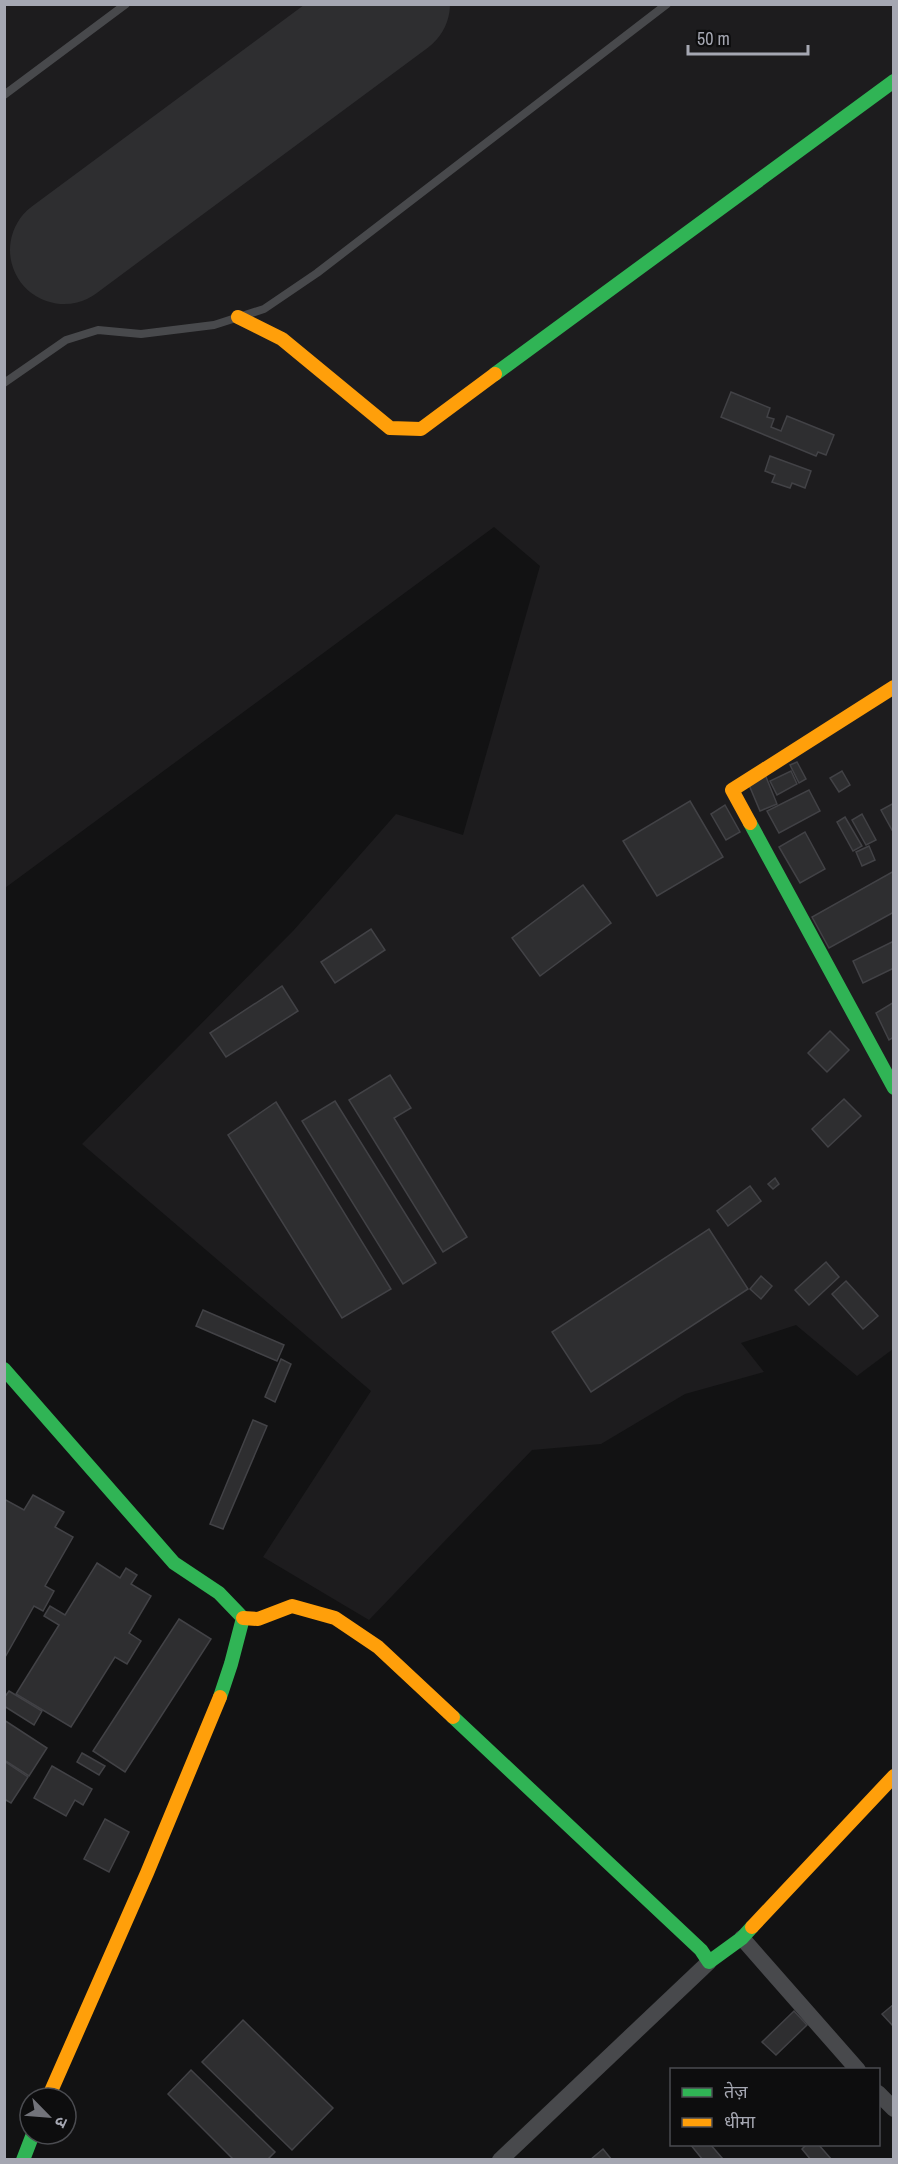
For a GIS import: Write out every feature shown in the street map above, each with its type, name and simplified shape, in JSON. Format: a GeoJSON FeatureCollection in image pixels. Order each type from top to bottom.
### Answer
{"type":"FeatureCollection","features":[{"type":"Feature","properties":{"kind":"street"},"geometry":{"type":"LineString","coordinates":[[238,317],[282,339],[390,428],[421,429],[894,81]]}},
{"type":"Feature","properties":{"kind":"street"},"geometry":{"type":"LineString","coordinates":[[894,687],[732,790],[894,1088]]}},
{"type":"Feature","properties":{"kind":"street"},"geometry":{"type":"LineString","coordinates":[[4,1369],[174,1563],[219,1593],[243,1618],[258,1619],[292,1606],[335,1618],[378,1647],[701,1950],[709,1962]]}},
{"type":"Feature","properties":{"kind":"street"},"geometry":{"type":"LineString","coordinates":[[53,2086],[147,1875],[212,1718],[240,1634],[243,1618]]}},
{"type":"Feature","properties":{"kind":"street"},"geometry":{"type":"LineString","coordinates":[[500,2160],[709,1962],[741,1938],[894,1776]]}},
{"type":"Feature","properties":{"kind":"street"},"geometry":{"type":"LineString","coordinates":[[741,1938],[856,2068]]}},
{"type":"Feature","properties":{"kind":"street"},"geometry":{"type":"LineString","coordinates":[[880,2093],[894,2109]]}},
{"type":"Feature","properties":{"kind":"lane"},"geometry":{"type":"LineString","coordinates":[[4,95],[126,4]]}},
{"type":"Feature","properties":{"kind":"lane"},"geometry":{"type":"LineString","coordinates":[[4,383],[66,339],[98,330],[141,334],[214,325],[264,309],[317,273],[667,4]]}},
{"type":"Feature","properties":{"kind":"shaded area"},"geometry":{"type":"Polygon","coordinates":[[[5,5],[893,5],[893,1349],[857,1376],[796,1325],[741,1343],[764,1372],[685,1394],[601,1444],[532,1450],[369,1620],[263,1557],[371,1391],[82,1144],[293,931],[396,814],[463,835],[540,566],[494,527],[5,888],[5,5]]]}},
{"type":"Feature","properties":{"kind":"building"},"geometry":{"type":"Polygon","coordinates":[[[731,392],[770,408],[767,417],[774,419],[771,427],[781,431],[787,416],[834,435],[826,455],[818,452],[816,456],[721,417],[731,392]]]}},
{"type":"Feature","properties":{"kind":"building"},"geometry":{"type":"Polygon","coordinates":[[[770,456],[811,471],[805,488],[792,483],[790,488],[772,482],[775,475],[765,471],[770,456]]]}},
{"type":"Feature","properties":{"kind":"building"},"geometry":{"type":"Polygon","coordinates":[[[797,762],[806,779],[799,783],[790,765],[797,762]]]}},
{"type":"Feature","properties":{"kind":"building"},"geometry":{"type":"Polygon","coordinates":[[[791,771],[797,784],[777,795],[770,781],[791,771]]]}},
{"type":"Feature","properties":{"kind":"building"},"geometry":{"type":"Polygon","coordinates":[[[842,771],[850,785],[839,792],[830,778],[842,771]]]}},
{"type":"Feature","properties":{"kind":"building"},"geometry":{"type":"Polygon","coordinates":[[[764,772],[777,804],[760,811],[747,780],[764,772]]]}},
{"type":"Feature","properties":{"kind":"building"},"geometry":{"type":"Polygon","coordinates":[[[809,790],[820,811],[779,833],[767,811],[809,790]]]}},
{"type":"Feature","properties":{"kind":"building"},"geometry":{"type":"Polygon","coordinates":[[[690,801],[723,857],[657,896],[623,841],[690,801]]]}},
{"type":"Feature","properties":{"kind":"building"},"geometry":{"type":"Polygon","coordinates":[[[894,803],[894,829],[892,830],[881,810],[894,803]]]}},
{"type":"Feature","properties":{"kind":"building"},"geometry":{"type":"Polygon","coordinates":[[[725,805],[740,832],[726,840],[711,814],[725,805]]]}},
{"type":"Feature","properties":{"kind":"building"},"geometry":{"type":"Polygon","coordinates":[[[862,814],[876,840],[866,845],[852,820],[862,814]]]}},
{"type":"Feature","properties":{"kind":"building"},"geometry":{"type":"Polygon","coordinates":[[[845,817],[862,846],[853,851],[837,822],[845,817]]]}},
{"type":"Feature","properties":{"kind":"building"},"geometry":{"type":"Polygon","coordinates":[[[805,832],[825,869],[800,883],[779,847],[805,832]]]}},
{"type":"Feature","properties":{"kind":"building"},"geometry":{"type":"Polygon","coordinates":[[[869,846],[875,860],[862,866],[856,852],[869,846]]]}},
{"type":"Feature","properties":{"kind":"building"},"geometry":{"type":"Polygon","coordinates":[[[894,871],[894,912],[829,948],[812,917],[894,871]]]}},
{"type":"Feature","properties":{"kind":"building"},"geometry":{"type":"Polygon","coordinates":[[[583,885],[611,923],[540,976],[512,938],[583,885]]]}},
{"type":"Feature","properties":{"kind":"building"},"geometry":{"type":"Polygon","coordinates":[[[371,929],[385,950],[335,983],[321,962],[371,929]]]}},
{"type":"Feature","properties":{"kind":"building"},"geometry":{"type":"Polygon","coordinates":[[[894,941],[894,968],[863,983],[853,961],[894,941]]]}},
{"type":"Feature","properties":{"kind":"building"},"geometry":{"type":"Polygon","coordinates":[[[282,986],[298,1011],[226,1057],[210,1033],[282,986]]]}},
{"type":"Feature","properties":{"kind":"building"},"geometry":{"type":"Polygon","coordinates":[[[894,1002],[894,1037],[889,1040],[876,1013],[894,1002]]]}},
{"type":"Feature","properties":{"kind":"building"},"geometry":{"type":"Polygon","coordinates":[[[830,1031],[849,1050],[827,1072],[808,1053],[830,1031]]]}},
{"type":"Feature","properties":{"kind":"building"},"geometry":{"type":"Polygon","coordinates":[[[390,1075],[411,1108],[394,1118],[467,1237],[443,1252],[349,1100],[390,1075]]]}},
{"type":"Feature","properties":{"kind":"building"},"geometry":{"type":"Polygon","coordinates":[[[844,1099],[861,1116],[828,1147],[812,1129],[844,1099]]]}},
{"type":"Feature","properties":{"kind":"building"},"geometry":{"type":"Polygon","coordinates":[[[335,1101],[436,1263],[403,1284],[302,1121],[335,1101]]]}},
{"type":"Feature","properties":{"kind":"building"},"geometry":{"type":"Polygon","coordinates":[[[276,1102],[391,1289],[342,1318],[228,1135],[276,1102]]]}},
{"type":"Feature","properties":{"kind":"building"},"geometry":{"type":"Polygon","coordinates":[[[775,1178],[779,1184],[773,1189],[768,1184],[775,1178]]]}},
{"type":"Feature","properties":{"kind":"building"},"geometry":{"type":"Polygon","coordinates":[[[750,1186],[761,1201],[728,1226],[717,1211],[750,1186]]]}},
{"type":"Feature","properties":{"kind":"building"},"geometry":{"type":"Polygon","coordinates":[[[709,1229],[748,1289],[591,1392],[552,1332],[709,1229]]]}},
{"type":"Feature","properties":{"kind":"building"},"geometry":{"type":"Polygon","coordinates":[[[826,1262],[839,1277],[809,1305],[795,1290],[826,1262]]]}},
{"type":"Feature","properties":{"kind":"building"},"geometry":{"type":"Polygon","coordinates":[[[761,1276],[772,1286],[761,1299],[750,1289],[761,1276]]]}},
{"type":"Feature","properties":{"kind":"building"},"geometry":{"type":"Polygon","coordinates":[[[846,1281],[878,1316],[863,1329],[832,1294],[846,1281]]]}},
{"type":"Feature","properties":{"kind":"building"},"geometry":{"type":"Polygon","coordinates":[[[203,1310],[284,1345],[277,1361],[196,1326],[203,1310]]]}},
{"type":"Feature","properties":{"kind":"building"},"geometry":{"type":"Polygon","coordinates":[[[281,1359],[291,1364],[275,1402],[265,1397],[281,1359]]]}},
{"type":"Feature","properties":{"kind":"building"},"geometry":{"type":"Polygon","coordinates":[[[253,1420],[267,1426],[223,1529],[210,1524],[253,1420]]]}},
{"type":"Feature","properties":{"kind":"building"},"geometry":{"type":"Polygon","coordinates":[[[33,1495],[64,1512],[55,1527],[73,1537],[45,1586],[54,1591],[43,1611],[34,1606],[4,1659],[4,1499],[24,1510],[33,1495]]]}},
{"type":"Feature","properties":{"kind":"building"},"geometry":{"type":"Polygon","coordinates":[[[97,1563],[120,1578],[126,1568],[137,1575],[131,1584],[151,1596],[129,1633],[141,1641],[127,1664],[115,1657],[71,1727],[16,1694],[59,1625],[44,1616],[50,1606],[65,1615],[97,1563]]]}},
{"type":"Feature","properties":{"kind":"building"},"geometry":{"type":"Polygon","coordinates":[[[179,1619],[211,1639],[125,1772],[93,1751],[179,1619]]]}},
{"type":"Feature","properties":{"kind":"building"},"geometry":{"type":"Polygon","coordinates":[[[9,1691],[42,1711],[34,1725],[4,1706],[4,1698],[9,1691]]]}},
{"type":"Feature","properties":{"kind":"building"},"geometry":{"type":"Polygon","coordinates":[[[4,1720],[47,1748],[29,1776],[4,1760],[4,1720]]]}},
{"type":"Feature","properties":{"kind":"building"},"geometry":{"type":"Polygon","coordinates":[[[82,1753],[105,1766],[99,1775],[77,1762],[82,1753]]]}},
{"type":"Feature","properties":{"kind":"building"},"geometry":{"type":"Polygon","coordinates":[[[4,1761],[28,1777],[11,1803],[4,1799],[4,1761]]]}},
{"type":"Feature","properties":{"kind":"building"},"geometry":{"type":"Polygon","coordinates":[[[52,1766],[92,1789],[83,1805],[75,1800],[66,1816],[34,1798],[52,1766]]]}},
{"type":"Feature","properties":{"kind":"building"},"geometry":{"type":"Polygon","coordinates":[[[105,1819],[129,1832],[109,1872],[84,1859],[105,1819]]]}},
{"type":"Feature","properties":{"kind":"building"},"geometry":{"type":"Polygon","coordinates":[[[894,2004],[894,2027],[882,2014],[894,2004]]]}},
{"type":"Feature","properties":{"kind":"building"},"geometry":{"type":"Polygon","coordinates":[[[794,2011],[807,2025],[776,2055],[762,2042],[794,2011]]]}},
{"type":"Feature","properties":{"kind":"building"},"geometry":{"type":"Polygon","coordinates":[[[243,2020],[333,2108],[292,2150],[202,2062],[243,2020]]]}},
{"type":"Feature","properties":{"kind":"building"},"geometry":{"type":"Polygon","coordinates":[[[191,2070],[275,2152],[267,2160],[234,2160],[168,2094],[191,2070]]]}},
{"type":"Feature","properties":{"kind":"building"},"geometry":{"type":"Polygon","coordinates":[[[692,2146],[712,2146],[723,2159],[703,2160],[692,2146]]]}},
{"type":"Feature","properties":{"kind":"building"},"geometry":{"type":"Polygon","coordinates":[[[805,2146],[820,2146],[832,2160],[811,2160],[802,2149],[805,2146]]]}},
{"type":"Feature","properties":{"kind":"building"},"geometry":{"type":"Polygon","coordinates":[[[603,2149],[612,2160],[590,2160],[603,2149]]]}},
{"type":"Feature","properties":{"kind":"runway"},"geometry":{"type":"LineString","coordinates":[[64,250],[396,4]]}},
{"type":"Feature","properties":{"kind":"traffic: fast"},"geometry":{"type":"LineString","coordinates":[[495,374],[894,81]]}},
{"type":"Feature","properties":{"kind":"traffic: fast"},"geometry":{"type":"LineString","coordinates":[[750,823],[894,1088]]}},
{"type":"Feature","properties":{"kind":"traffic: fast"},"geometry":{"type":"LineString","coordinates":[[4,1369],[174,1563],[219,1593],[243,1618],[220,1697]]}},
{"type":"Feature","properties":{"kind":"traffic: fast"},"geometry":{"type":"LineString","coordinates":[[453,1717],[701,1950],[709,1962],[742,1938],[752,1927]]}},
{"type":"Feature","properties":{"kind":"traffic: fast"},"geometry":{"type":"LineString","coordinates":[[23,2160],[28,2146]]}},
{"type":"Feature","properties":{"kind":"traffic: slow"},"geometry":{"type":"LineString","coordinates":[[238,317],[282,339],[390,428],[421,429],[495,374]]}},
{"type":"Feature","properties":{"kind":"traffic: slow"},"geometry":{"type":"LineString","coordinates":[[750,823],[732,790],[894,687]]}},
{"type":"Feature","properties":{"kind":"traffic: slow"},"geometry":{"type":"LineString","coordinates":[[243,1618],[258,1619],[292,1606],[335,1618],[378,1647],[453,1717]]}},
{"type":"Feature","properties":{"kind":"traffic: slow"},"geometry":{"type":"LineString","coordinates":[[53,2086],[147,1873],[220,1697]]}},
{"type":"Feature","properties":{"kind":"traffic: slow"},"geometry":{"type":"LineString","coordinates":[[752,1927],[894,1776]]}}]}
